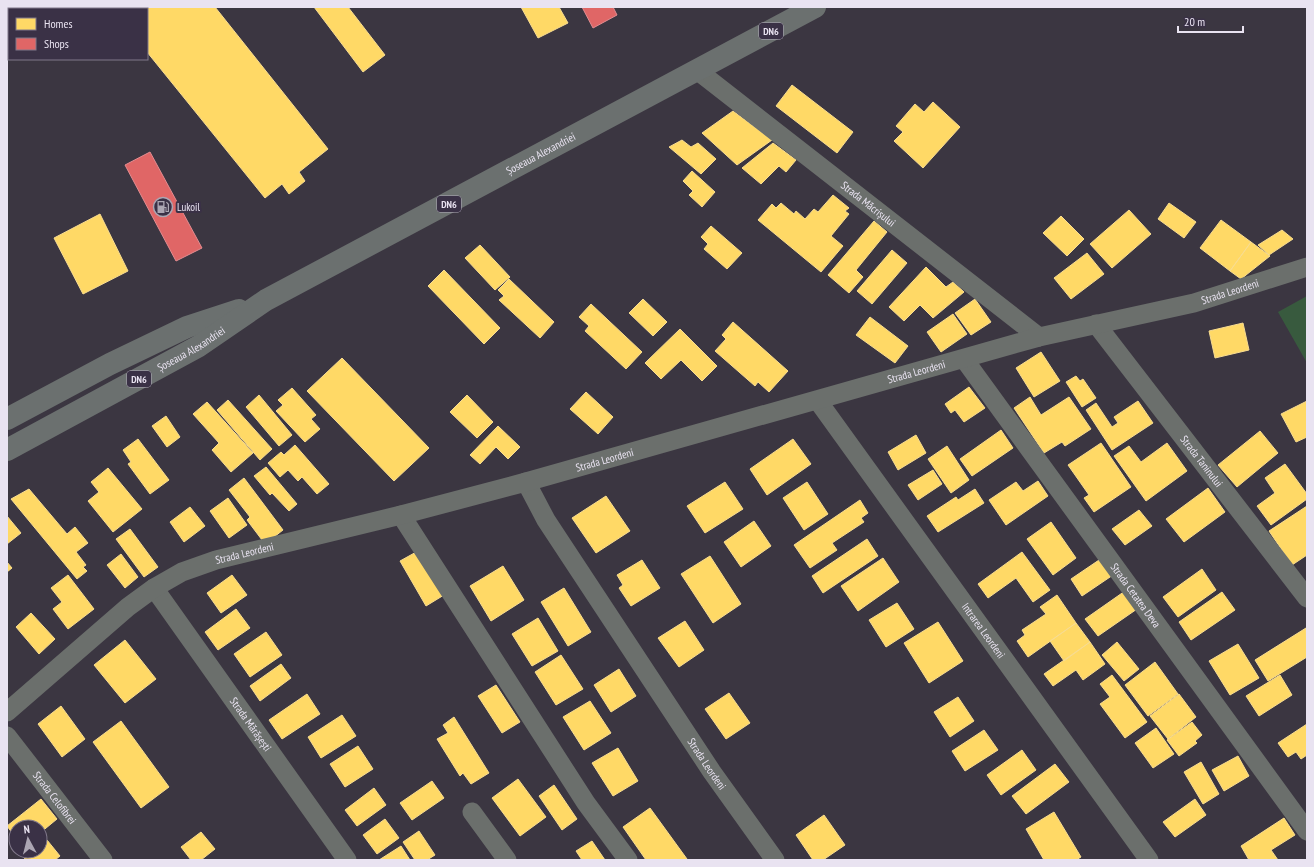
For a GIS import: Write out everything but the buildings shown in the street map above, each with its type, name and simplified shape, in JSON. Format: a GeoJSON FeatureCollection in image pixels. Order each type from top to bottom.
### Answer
{"type":"FeatureCollection","features":[{"type":"Feature","properties":{"kind":"main road","name":"Șoseaua Alexandriei"},"geometry":{"type":"LineString","coordinates":[[7,450],[199,346],[266,300],[698,71],[815,7]]}},
{"type":"Feature","properties":{"kind":"main road","name":"Șoseaua Alexandriei"},"geometry":{"type":"LineString","coordinates":[[7,419],[110,364],[187,327],[266,300]]}},
{"type":"Feature","properties":{"kind":"street","name":"Strada Măcrișului"},"geometry":{"type":"LineString","coordinates":[[698,71],[1039,337]]}},
{"type":"Feature","properties":{"kind":"street","name":"Strada Leordeni"},"geometry":{"type":"LineString","coordinates":[[7,712],[128,607],[154,588],[182,572],[216,560],[401,515],[526,482],[818,401],[1039,337],[1194,303],[1307,267]]}},
{"type":"Feature","properties":{"kind":"street","name":"Strada Taninului"},"geometry":{"type":"LineString","coordinates":[[1096,324],[1307,598]]}},
{"type":"Feature","properties":{"kind":"street","name":"Strada Cetatea Deva"},"geometry":{"type":"LineString","coordinates":[[964,359],[1307,831]]}},
{"type":"Feature","properties":{"kind":"street","name":"Intrarea Leordeni"},"geometry":{"type":"LineString","coordinates":[[818,401],[1148,860]]}},
{"type":"Feature","properties":{"kind":"street","name":"Strada Leordeni"},"geometry":{"type":"LineString","coordinates":[[526,482],[546,520],[707,765],[775,860]]}},
{"type":"Feature","properties":{"kind":"street"},"geometry":{"type":"LineString","coordinates":[[401,515],[586,803],[628,860]]}},
{"type":"Feature","properties":{"kind":"street","name":"Strada Mărășești"},"geometry":{"type":"LineString","coordinates":[[154,588],[347,860]]}},
{"type":"Feature","properties":{"kind":"street","name":"Strada Celofibrei"},"geometry":{"type":"LineString","coordinates":[[7,736],[103,860]]}},
{"type":"Feature","properties":{"kind":"street"},"geometry":{"type":"LineString","coordinates":[[472,812],[507,860]]}},
{"type":"Feature","properties":{"kind":"green space"},"geometry":{"type":"Polygon","coordinates":[[[1307,296],[1307,363],[1278,312],[1307,296]]]}},
{"type":"Feature","properties":{"kind":"place","name":"Lukoil"},"geometry":{"type":"Point","coordinates":[163,207]}}]}
